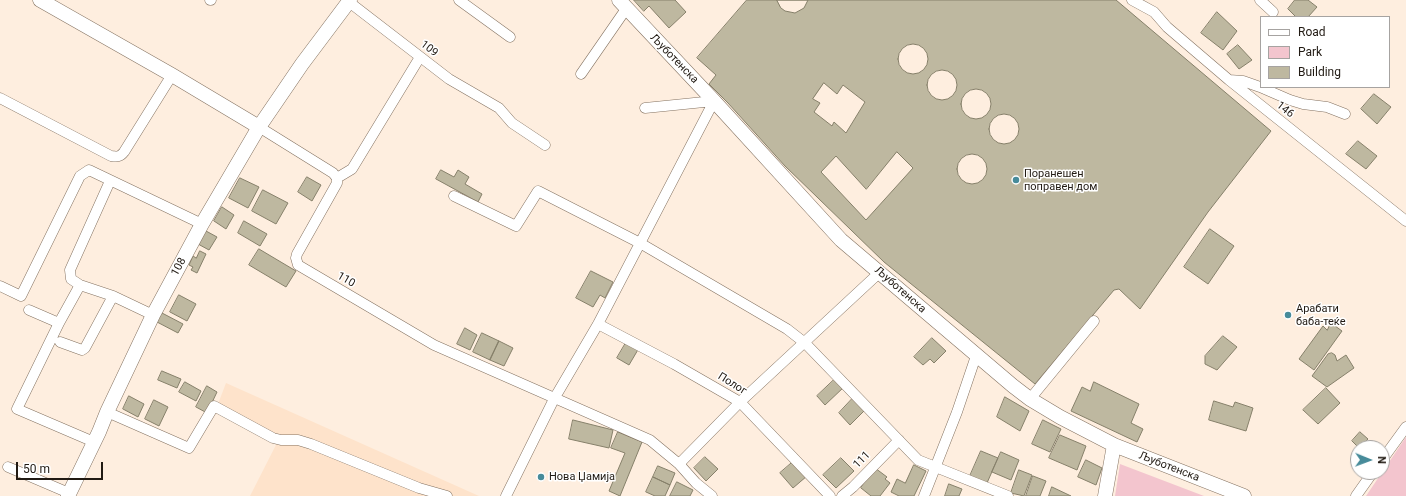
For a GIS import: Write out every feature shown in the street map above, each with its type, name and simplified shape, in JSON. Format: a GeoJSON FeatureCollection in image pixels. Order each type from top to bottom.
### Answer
{"type":"FeatureCollection","features":[{"type":"Feature","properties":{"kind":"street"},"geometry":{"type":"LineString","coordinates":[[40,0],[172,75],[259,127],[333,172],[337,178],[352,169],[420,57]]}},
{"type":"Feature","properties":{"kind":"street"},"geometry":{"type":"LineString","coordinates":[[459,0],[510,37]]}},
{"type":"Feature","properties":{"kind":"street","name":"146"},"geometry":{"type":"LineString","coordinates":[[1132,0],[1154,12],[1167,27],[1229,80],[1406,221]]}},
{"type":"Feature","properties":{"kind":"street","name":"146"},"geometry":{"type":"LineString","coordinates":[[1150,0],[1154,12]]}},
{"type":"Feature","properties":{"kind":"street"},"geometry":{"type":"LineString","coordinates":[[1260,0],[1273,12]]}},
{"type":"Feature","properties":{"kind":"street","name":"109"},"geometry":{"type":"LineString","coordinates":[[349,1],[449,79],[499,108],[512,123],[545,145]]}},
{"type":"Feature","properties":{"kind":"street","name":"108"},"geometry":{"type":"LineString","coordinates":[[69,495],[153,315],[202,224],[259,127],[302,64],[349,1]]}},
{"type":"Feature","properties":{"kind":"street"},"geometry":{"type":"LineString","coordinates":[[581,74],[623,5]]}},
{"type":"Feature","properties":{"kind":"street","name":"Љуботенска"},"geometry":{"type":"LineString","coordinates":[[623,5],[714,101],[841,240],[976,356],[1030,399],[1114,446],[1244,496]]}},
{"type":"Feature","properties":{"kind":"street"},"geometry":{"type":"LineString","coordinates":[[0,98],[111,156],[118,157],[124,152],[172,75]]}},
{"type":"Feature","properties":{"kind":"street"},"geometry":{"type":"LineString","coordinates":[[1229,80],[1260,88]]}},
{"type":"Feature","properties":{"kind":"street"},"geometry":{"type":"LineString","coordinates":[[1261,88],[1290,100],[1327,107],[1345,114]]}},
{"type":"Feature","properties":{"kind":"street"},"geometry":{"type":"LineString","coordinates":[[645,108],[714,101]]}},
{"type":"Feature","properties":{"kind":"street"},"geometry":{"type":"LineString","coordinates":[[506,496],[554,399],[598,324],[714,101]]}},
{"type":"Feature","properties":{"kind":"street"},"geometry":{"type":"LineString","coordinates":[[0,286],[21,296],[80,176],[89,170],[202,224]]}},
{"type":"Feature","properties":{"kind":"street","name":"110"},"geometry":{"type":"LineString","coordinates":[[337,178],[337,183],[297,254],[296,258],[298,265],[434,345],[554,399]]}},
{"type":"Feature","properties":{"kind":"street"},"geometry":{"type":"LineString","coordinates":[[110,181],[70,270],[71,279],[80,285],[113,296],[153,315]]}},
{"type":"Feature","properties":{"kind":"street"},"geometry":{"type":"LineString","coordinates":[[454,196],[516,226],[538,191],[640,243],[787,330],[805,343],[918,460],[1008,496]]}},
{"type":"Feature","properties":{"kind":"street"},"geometry":{"type":"LineString","coordinates":[[679,464],[740,402],[880,273]]}},
{"type":"Feature","properties":{"kind":"street"},"geometry":{"type":"LineString","coordinates":[[80,285],[59,323],[17,408],[94,442]]}},
{"type":"Feature","properties":{"kind":"street"},"geometry":{"type":"LineString","coordinates":[[60,342],[82,350],[85,348],[113,296]]}},
{"type":"Feature","properties":{"kind":"street"},"geometry":{"type":"LineString","coordinates":[[29,310],[59,323]]}},
{"type":"Feature","properties":{"kind":"street"},"geometry":{"type":"LineString","coordinates":[[1030,399],[1094,320]]}},
{"type":"Feature","properties":{"kind":"street","name":"Полог"},"geometry":{"type":"LineString","coordinates":[[598,324],[674,364],[740,402],[830,496]]}},
{"type":"Feature","properties":{"kind":"street"},"geometry":{"type":"LineString","coordinates":[[924,496],[957,412],[976,356]]}},
{"type":"Feature","properties":{"kind":"street"},"geometry":{"type":"LineString","coordinates":[[554,399],[650,440],[679,464],[696,483],[712,496]]}},
{"type":"Feature","properties":{"kind":"street"},"geometry":{"type":"LineString","coordinates":[[107,412],[189,448],[214,406],[273,438],[281,440],[298,440],[311,444],[420,488],[448,496]]}},
{"type":"Feature","properties":{"kind":"street"},"geometry":{"type":"LineString","coordinates":[[1390,449],[1406,427]]}},
{"type":"Feature","properties":{"kind":"street","name":"111"},"geometry":{"type":"LineString","coordinates":[[842,496],[853,487],[899,440]]}},
{"type":"Feature","properties":{"kind":"street"},"geometry":{"type":"LineString","coordinates":[[1104,496],[1114,446]]}},
{"type":"Feature","properties":{"kind":"street"},"geometry":{"type":"LineString","coordinates":[[8,467],[69,495]]}},
{"type":"Feature","properties":{"kind":"street"},"geometry":{"type":"LineString","coordinates":[[1356,496],[1368,480]]}},
{"type":"Feature","properties":{"kind":"shaded area"},"geometry":{"type":"Polygon","coordinates":[[[226,383],[479,496],[250,496],[280,437],[218,404],[226,383]]]}},
{"type":"Feature","properties":{"kind":"green space"},"geometry":{"type":"Polygon","coordinates":[[[1406,437],[1406,496],[1366,496],[1377,480],[1390,480],[1390,461],[1406,437]]]}},
{"type":"Feature","properties":{"kind":"green space"},"geometry":{"type":"Polygon","coordinates":[[[1120,464],[1204,496],[1115,496],[1120,464]]]}},
{"type":"Feature","properties":{"kind":"building"},"geometry":{"type":"Polygon","coordinates":[[[634,0],[675,0],[686,12],[669,28],[649,6],[644,11],[634,0]]]}},
{"type":"Feature","properties":{"kind":"building","name":"Поранешен поправен дом"},"geometry":{"type":"Polygon","coordinates":[[[747,0],[1116,0],[1271,131],[1208,212],[1140,309],[1119,289],[1114,290],[1035,384],[884,262],[785,166],[709,84],[716,75],[697,58],[747,0]]]}},
{"type":"Feature","properties":{"kind":"building"},"geometry":{"type":"Polygon","coordinates":[[[777,0],[808,0],[804,8],[795,13],[785,11],[781,8],[777,0]]]}},
{"type":"Feature","properties":{"kind":"building"},"geometry":{"type":"Polygon","coordinates":[[[1295,0],[1308,0],[1317,7],[1309,16],[1295,16],[1288,9],[1295,0]]]}},
{"type":"Feature","properties":{"kind":"building"},"geometry":{"type":"Polygon","coordinates":[[[1217,12],[1237,31],[1223,50],[1201,33],[1217,12]]]}},
{"type":"Feature","properties":{"kind":"building"},"geometry":{"type":"Polygon","coordinates":[[[913,44],[924,48],[928,59],[924,70],[913,74],[902,70],[898,59],[902,48],[913,44]]]}},
{"type":"Feature","properties":{"kind":"building"},"geometry":{"type":"Polygon","coordinates":[[[1238,45],[1252,60],[1239,69],[1227,54],[1238,45]]]}},
{"type":"Feature","properties":{"kind":"building"},"geometry":{"type":"Polygon","coordinates":[[[942,70],[953,74],[957,85],[953,96],[942,100],[931,96],[927,85],[931,74],[942,70]]]}},
{"type":"Feature","properties":{"kind":"building"},"geometry":{"type":"Polygon","coordinates":[[[824,83],[837,94],[843,85],[865,102],[846,133],[834,122],[832,126],[814,112],[820,103],[813,99],[824,83]]]}},
{"type":"Feature","properties":{"kind":"building"},"geometry":{"type":"Polygon","coordinates":[[[976,89],[987,93],[991,104],[987,115],[976,119],[965,115],[961,104],[965,93],[976,89]]]}},
{"type":"Feature","properties":{"kind":"building"},"geometry":{"type":"Polygon","coordinates":[[[1374,94],[1391,107],[1377,124],[1361,109],[1374,94]]]}},
{"type":"Feature","properties":{"kind":"building"},"geometry":{"type":"Polygon","coordinates":[[[1004,114],[1015,118],[1019,129],[1015,140],[1004,144],[993,140],[989,129],[993,118],[1004,114]]]}},
{"type":"Feature","properties":{"kind":"building"},"geometry":{"type":"Polygon","coordinates":[[[1358,141],[1377,156],[1366,169],[1346,154],[1358,141]]]}},
{"type":"Feature","properties":{"kind":"building"},"geometry":{"type":"Polygon","coordinates":[[[897,152],[913,168],[866,220],[821,172],[836,156],[866,189],[897,152]]]}},
{"type":"Feature","properties":{"kind":"building"},"geometry":{"type":"Polygon","coordinates":[[[972,154],[983,158],[987,169],[983,180],[972,184],[961,180],[957,169],[961,158],[972,154]]]}},
{"type":"Feature","properties":{"kind":"building"},"geometry":{"type":"Polygon","coordinates":[[[441,170],[454,177],[458,170],[469,177],[465,184],[482,194],[478,202],[436,179],[441,170]]]}},
{"type":"Feature","properties":{"kind":"building"},"geometry":{"type":"Polygon","coordinates":[[[307,177],[321,185],[312,201],[298,192],[307,177]]]}},
{"type":"Feature","properties":{"kind":"building"},"geometry":{"type":"Polygon","coordinates":[[[240,178],[259,187],[248,208],[229,198],[240,178]]]}},
{"type":"Feature","properties":{"kind":"building"},"geometry":{"type":"Polygon","coordinates":[[[263,190],[288,203],[276,224],[252,211],[263,190]]]}},
{"type":"Feature","properties":{"kind":"building"},"geometry":{"type":"Polygon","coordinates":[[[222,207],[234,215],[226,229],[214,221],[222,207]]]}},
{"type":"Feature","properties":{"kind":"building"},"geometry":{"type":"Polygon","coordinates":[[[244,221],[267,234],[260,246],[238,233],[244,221]]]}},
{"type":"Feature","properties":{"kind":"building"},"geometry":{"type":"Polygon","coordinates":[[[1210,229],[1234,246],[1208,284],[1184,267],[1210,229]]]}},
{"type":"Feature","properties":{"kind":"building"},"geometry":{"type":"Polygon","coordinates":[[[206,231],[217,237],[209,250],[198,244],[206,231]]]}},
{"type":"Feature","properties":{"kind":"building"},"geometry":{"type":"Polygon","coordinates":[[[259,249],[296,271],[286,287],[249,265],[259,249]]]}},
{"type":"Feature","properties":{"kind":"building"},"geometry":{"type":"Polygon","coordinates":[[[200,251],[206,254],[197,273],[191,270],[193,267],[189,265],[193,256],[196,258],[200,251]]]}},
{"type":"Feature","properties":{"kind":"building"},"geometry":{"type":"Polygon","coordinates":[[[591,271],[613,282],[605,298],[600,295],[593,307],[576,298],[591,271]]]}},
{"type":"Feature","properties":{"kind":"building"},"geometry":{"type":"Polygon","coordinates":[[[179,295],[196,304],[187,321],[170,312],[179,295]]]}},
{"type":"Feature","properties":{"kind":"building"},"geometry":{"type":"Polygon","coordinates":[[[162,313],[183,324],[178,333],[157,322],[162,313]]]}},
{"type":"Feature","properties":{"kind":"building"},"geometry":{"type":"Polygon","coordinates":[[[1331,323],[1342,331],[1314,370],[1299,359],[1323,326],[1327,330],[1331,323]]]}},
{"type":"Feature","properties":{"kind":"building"},"geometry":{"type":"Polygon","coordinates":[[[465,328],[477,335],[470,350],[457,344],[465,328]]]}},
{"type":"Feature","properties":{"kind":"building"},"geometry":{"type":"Polygon","coordinates":[[[482,333],[499,341],[490,360],[473,352],[482,333]]]}},
{"type":"Feature","properties":{"kind":"building"},"geometry":{"type":"Polygon","coordinates":[[[1223,336],[1237,347],[1217,370],[1205,364],[1205,356],[1223,336]]]}},
{"type":"Feature","properties":{"kind":"building"},"geometry":{"type":"Polygon","coordinates":[[[932,338],[946,351],[934,363],[930,359],[923,365],[914,357],[932,338]]]}},
{"type":"Feature","properties":{"kind":"building"},"geometry":{"type":"Polygon","coordinates":[[[499,341],[513,348],[504,366],[490,360],[499,341]]]}},
{"type":"Feature","properties":{"kind":"building"},"geometry":{"type":"Polygon","coordinates":[[[627,341],[639,348],[629,365],[617,358],[627,341]]]}},
{"type":"Feature","properties":{"kind":"building"},"geometry":{"type":"Polygon","coordinates":[[[1332,353],[1335,355],[1337,361],[1346,355],[1354,368],[1327,387],[1312,376],[1328,354],[1332,353]]]}},
{"type":"Feature","properties":{"kind":"building"},"geometry":{"type":"Polygon","coordinates":[[[162,371],[181,379],[177,388],[158,380],[162,371]]]}},
{"type":"Feature","properties":{"kind":"building"},"geometry":{"type":"Polygon","coordinates":[[[836,378],[844,387],[825,405],[817,396],[836,378]]]}},
{"type":"Feature","properties":{"kind":"building"},"geometry":{"type":"Polygon","coordinates":[[[185,382],[201,391],[196,401],[179,392],[185,382]]]}},
{"type":"Feature","properties":{"kind":"building"},"geometry":{"type":"Polygon","coordinates":[[[1094,382],[1139,404],[1131,423],[1143,429],[1137,442],[1071,411],[1082,387],[1090,391],[1094,382]]]}},
{"type":"Feature","properties":{"kind":"building"},"geometry":{"type":"Polygon","coordinates":[[[207,386],[217,392],[207,413],[196,407],[207,386]]]}},
{"type":"Feature","properties":{"kind":"building"},"geometry":{"type":"Polygon","coordinates":[[[1326,388],[1340,403],[1318,424],[1303,410],[1326,388]]]}},
{"type":"Feature","properties":{"kind":"building"},"geometry":{"type":"Polygon","coordinates":[[[129,396],[144,404],[138,417],[123,409],[129,396]]]}},
{"type":"Feature","properties":{"kind":"building"},"geometry":{"type":"Polygon","coordinates":[[[1005,397],[1029,411],[1020,431],[997,417],[1005,397]]]}},
{"type":"Feature","properties":{"kind":"building"},"geometry":{"type":"Polygon","coordinates":[[[853,398],[865,410],[850,425],[839,413],[853,398]]]}},
{"type":"Feature","properties":{"kind":"building"},"geometry":{"type":"Polygon","coordinates":[[[154,400],[168,407],[159,426],[145,419],[154,400]]]}},
{"type":"Feature","properties":{"kind":"building"},"geometry":{"type":"Polygon","coordinates":[[[1214,401],[1233,407],[1235,402],[1253,408],[1246,431],[1209,420],[1214,401]]]}},
{"type":"Feature","properties":{"kind":"building"},"geometry":{"type":"Polygon","coordinates":[[[573,420],[613,430],[609,448],[569,439],[573,420]]]}},
{"type":"Feature","properties":{"kind":"building"},"geometry":{"type":"Polygon","coordinates":[[[1043,420],[1061,429],[1050,452],[1032,444],[1043,420]]]}},
{"type":"Feature","properties":{"kind":"building"},"geometry":{"type":"Polygon","coordinates":[[[618,432],[642,442],[620,496],[609,491],[625,453],[611,448],[618,432]]]}},
{"type":"Feature","properties":{"kind":"building"},"geometry":{"type":"Polygon","coordinates":[[[1360,432],[1368,439],[1367,440],[1353,440],[1360,432]]]}},
{"type":"Feature","properties":{"kind":"building"},"geometry":{"type":"Polygon","coordinates":[[[1060,435],[1086,446],[1077,470],[1049,458],[1060,435]]]}},
{"type":"Feature","properties":{"kind":"building"},"geometry":{"type":"Polygon","coordinates":[[[981,451],[998,458],[987,483],[970,476],[981,451]]]}},
{"type":"Feature","properties":{"kind":"building"},"geometry":{"type":"Polygon","coordinates":[[[1001,452],[1019,460],[1011,480],[992,472],[1001,452]]]}},
{"type":"Feature","properties":{"kind":"building"},"geometry":{"type":"Polygon","coordinates":[[[705,457],[718,469],[706,481],[694,468],[705,457]]]}},
{"type":"Feature","properties":{"kind":"building"},"geometry":{"type":"Polygon","coordinates":[[[841,458],[854,471],[836,488],[823,475],[841,458]]]}},
{"type":"Feature","properties":{"kind":"building"},"geometry":{"type":"Polygon","coordinates":[[[1086,460],[1102,468],[1096,485],[1078,477],[1086,460]]]}},
{"type":"Feature","properties":{"kind":"building"},"geometry":{"type":"Polygon","coordinates":[[[794,461],[807,476],[793,488],[780,473],[794,461]]]}},
{"type":"Feature","properties":{"kind":"building"},"geometry":{"type":"Polygon","coordinates":[[[914,465],[926,471],[914,496],[899,496],[891,492],[897,479],[905,483],[914,465]]]}},
{"type":"Feature","properties":{"kind":"building"},"geometry":{"type":"Polygon","coordinates":[[[658,466],[675,473],[670,485],[653,477],[658,466]]]}},
{"type":"Feature","properties":{"kind":"building"},"geometry":{"type":"Polygon","coordinates":[[[875,468],[887,477],[885,479],[890,483],[880,496],[871,496],[861,488],[875,468]]]}},
{"type":"Feature","properties":{"kind":"building"},"geometry":{"type":"Polygon","coordinates":[[[1019,470],[1032,475],[1024,496],[1011,493],[1019,470]]]}},
{"type":"Feature","properties":{"kind":"building"},"geometry":{"type":"Polygon","coordinates":[[[1033,476],[1046,481],[1040,496],[1026,496],[1033,476]]]}},
{"type":"Feature","properties":{"kind":"building"},"geometry":{"type":"Polygon","coordinates":[[[653,477],[670,485],[665,496],[655,496],[646,492],[653,477]]]}},
{"type":"Feature","properties":{"kind":"building"},"geometry":{"type":"Polygon","coordinates":[[[677,482],[693,490],[690,496],[670,496],[677,482]]]}},
{"type":"Feature","properties":{"kind":"building"},"geometry":{"type":"Polygon","coordinates":[[[949,484],[962,489],[959,496],[945,496],[949,484]]]}},
{"type":"Feature","properties":{"kind":"building"},"geometry":{"type":"Polygon","coordinates":[[[1052,487],[1071,496],[1049,496],[1052,487]]]}},
{"type":"Feature","properties":{"kind":"place","name":"Поранешен поправен дом"},"geometry":{"type":"Point","coordinates":[1016,180]}},
{"type":"Feature","properties":{"kind":"place","name":"Арабати баба-теќе"},"geometry":{"type":"Point","coordinates":[1288,315]}},
{"type":"Feature","properties":{"kind":"place","name":"Нова Џамија"},"geometry":{"type":"Point","coordinates":[541,477]}}]}
